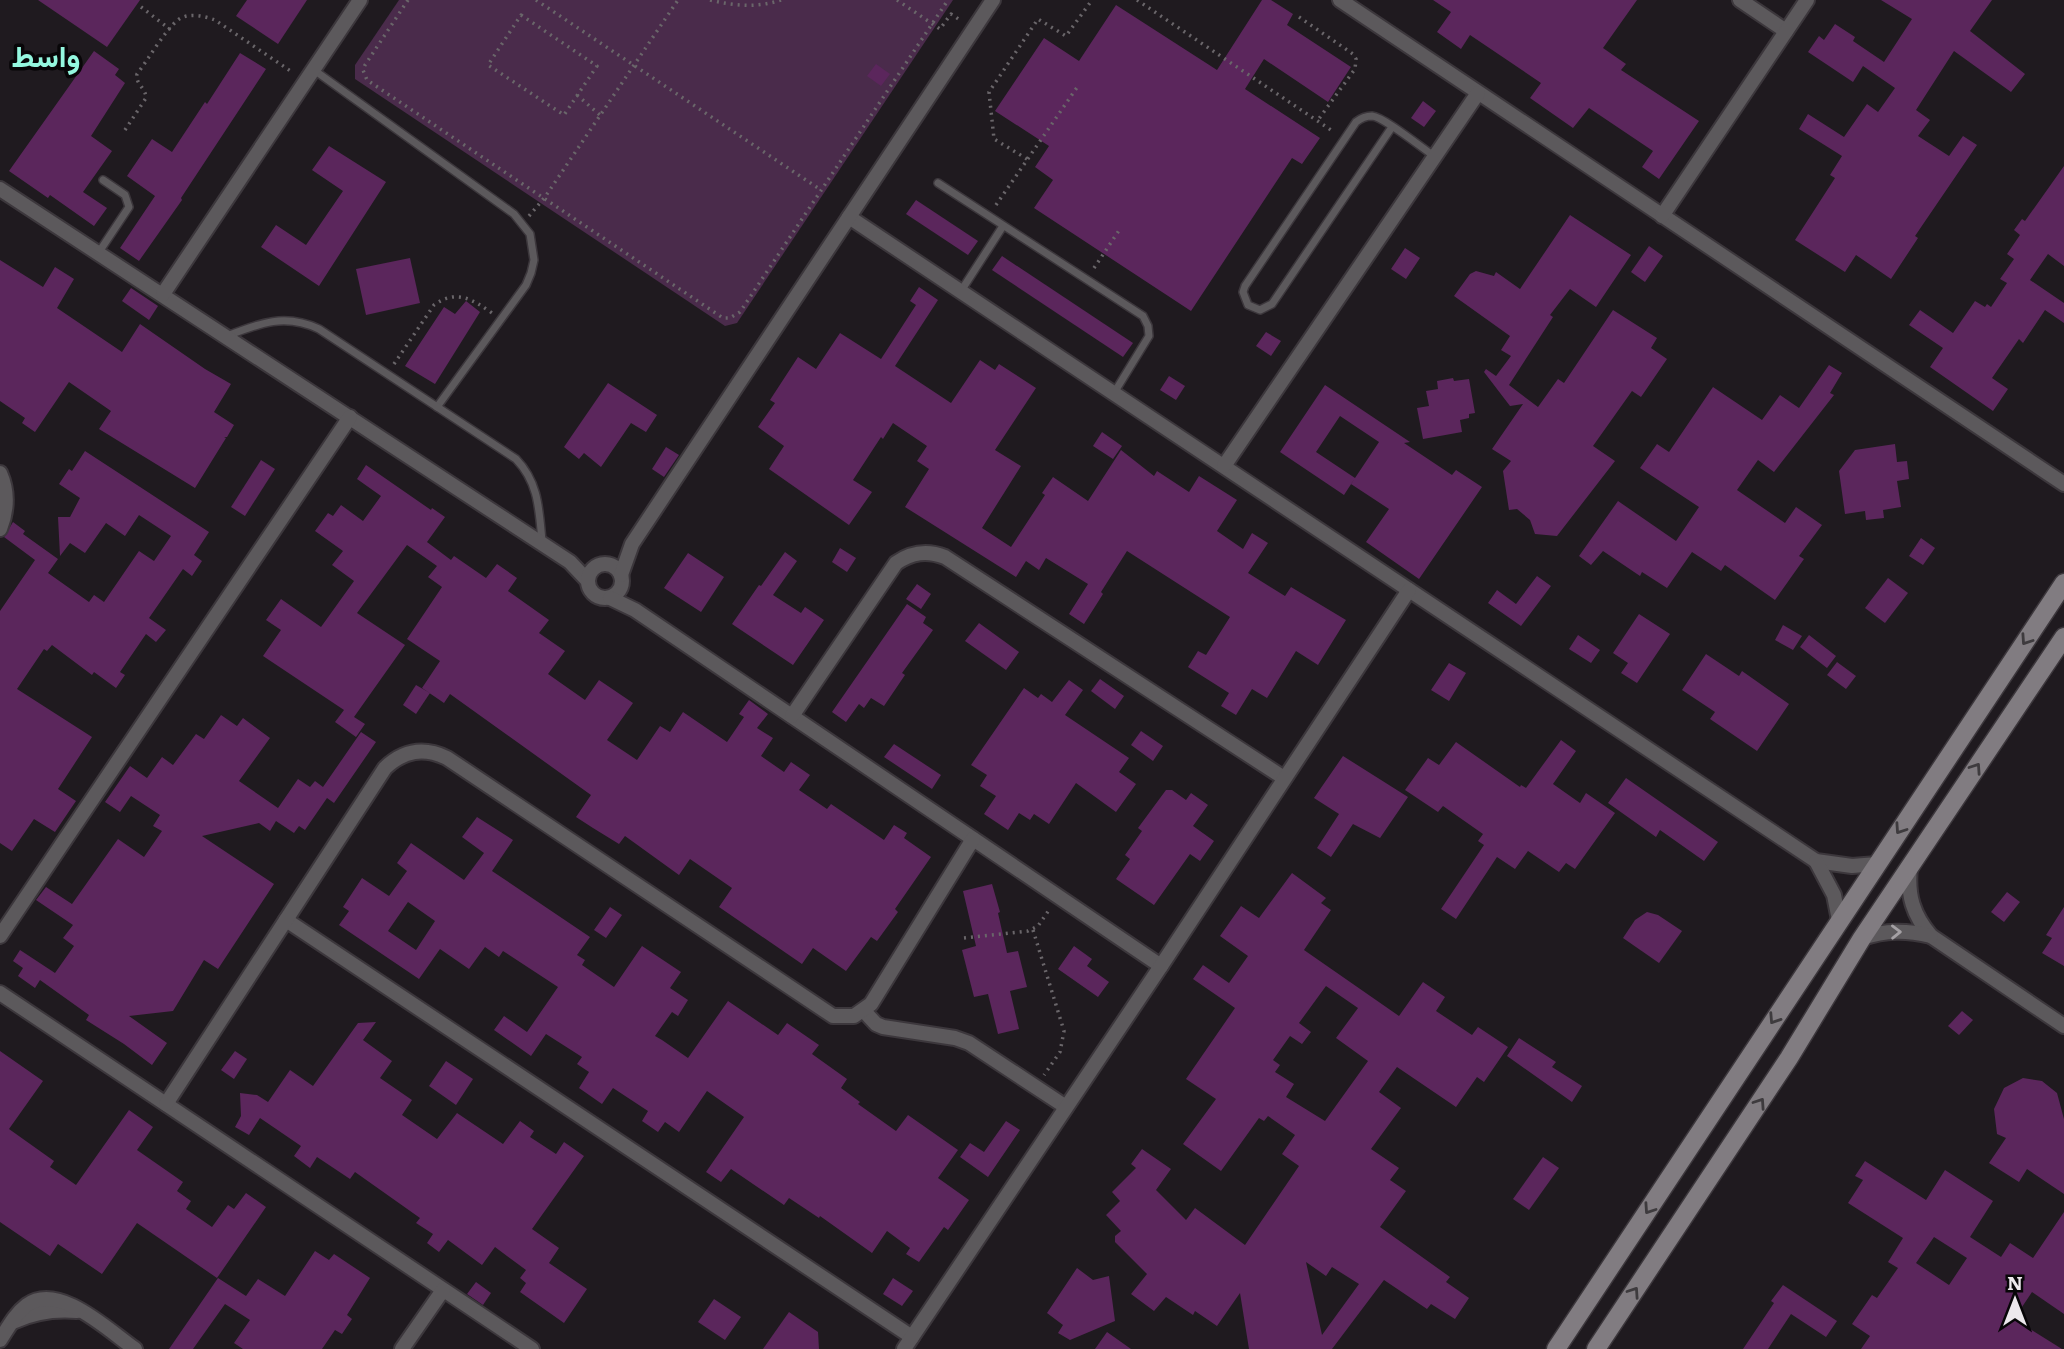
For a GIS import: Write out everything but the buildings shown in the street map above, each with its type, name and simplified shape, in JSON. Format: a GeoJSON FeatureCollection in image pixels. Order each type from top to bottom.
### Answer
{"type":"FeatureCollection","features":[{"type":"Feature","properties":{"kind":"main road"},"geometry":{"type":"LineString","coordinates":[[1556,1349],[2064,583]]}},
{"type":"Feature","properties":{"kind":"main road"},"geometry":{"type":"LineString","coordinates":[[1596,1349],[1790,1058],[1862,938],[2064,637]]}},
{"type":"Feature","properties":{"kind":"street"},"geometry":{"type":"LineString","coordinates":[[163,294],[360,0]]}},
{"type":"Feature","properties":{"kind":"street"},"geometry":{"type":"LineString","coordinates":[[610,598],[621,581],[632,544],[993,0]]}},
{"type":"Feature","properties":{"kind":"street"},"geometry":{"type":"LineString","coordinates":[[1340,0],[2064,484]]}},
{"type":"Feature","properties":{"kind":"street"},"geometry":{"type":"LineString","coordinates":[[1741,0],[1786,31]]}},
{"type":"Feature","properties":{"kind":"street"},"geometry":{"type":"LineString","coordinates":[[1662,216],[1807,0]]}},
{"type":"Feature","properties":{"kind":"street"},"geometry":{"type":"LineString","coordinates":[[1224,467],[1478,93]]}},
{"type":"Feature","properties":{"kind":"street"},"geometry":{"type":"LineString","coordinates":[[0,189],[570,562],[587,580]]}},
{"type":"Feature","properties":{"kind":"street"},"geometry":{"type":"LineString","coordinates":[[849,217],[1816,861],[1852,866],[1877,864]]}},
{"type":"Feature","properties":{"kind":"street"},"geometry":{"type":"LineString","coordinates":[[0,936],[350,417]]}},
{"type":"Feature","properties":{"kind":"street"},"geometry":{"type":"LineString","coordinates":[[0,473],[6,497],[5,517],[0,529]]}},
{"type":"Feature","properties":{"kind":"street"},"geometry":{"type":"LineString","coordinates":[[632,544],[588,575],[588,586],[595,595],[610,598],[635,610],[1161,966]]}},
{"type":"Feature","properties":{"kind":"street"},"geometry":{"type":"LineString","coordinates":[[792,716],[897,563],[914,553],[935,553],[1284,778]]}},
{"type":"Feature","properties":{"kind":"street"},"geometry":{"type":"LineString","coordinates":[[570,562],[616,567],[635,610]]}},
{"type":"Feature","properties":{"kind":"street"},"geometry":{"type":"LineString","coordinates":[[286,920],[908,1343],[1409,590]]}},
{"type":"Feature","properties":{"kind":"street"},"geometry":{"type":"LineString","coordinates":[[166,1104],[385,768],[403,754],[426,751],[447,758],[824,1012],[844,1017],[863,1011],[871,1004],[973,839]]}},
{"type":"Feature","properties":{"kind":"street"},"geometry":{"type":"LineString","coordinates":[[1816,861],[1834,895],[1839,920]]}},
{"type":"Feature","properties":{"kind":"street"},"geometry":{"type":"LineString","coordinates":[[1910,868],[1909,897],[1918,918],[1931,936],[2064,1026]]}},
{"type":"Feature","properties":{"kind":"street"},"geometry":{"type":"LineString","coordinates":[[1862,938],[1889,931],[1931,936]]}},
{"type":"Feature","properties":{"kind":"street"},"geometry":{"type":"LineString","coordinates":[[0,993],[531,1349]]}},
{"type":"Feature","properties":{"kind":"street"},"geometry":{"type":"LineString","coordinates":[[863,1011],[883,1027],[955,1038],[969,1043],[1066,1107]]}},
{"type":"Feature","properties":{"kind":"street"},"geometry":{"type":"LineString","coordinates":[[402,1349],[443,1290]]}},
{"type":"Feature","properties":{"kind":"street"},"geometry":{"type":"LineString","coordinates":[[0,1340],[28,1304],[37,1300],[58,1300],[82,1312],[135,1349]]}},
{"type":"Feature","properties":{"kind":"lane"},"geometry":{"type":"LineString","coordinates":[[309,75],[513,214],[530,234],[534,247],[531,273],[526,285],[437,407]]}},
{"type":"Feature","properties":{"kind":"lane"},"geometry":{"type":"LineString","coordinates":[[1392,127],[1272,304],[1260,310],[1253,308],[1244,299],[1245,286],[1356,122],[1364,117],[1378,118],[1392,127],[1435,157]]}},
{"type":"Feature","properties":{"kind":"lane"},"geometry":{"type":"LineString","coordinates":[[99,253],[129,207],[125,195],[103,180]]}},
{"type":"Feature","properties":{"kind":"lane"},"geometry":{"type":"LineString","coordinates":[[938,183],[1143,316],[1149,326],[1146,341],[1114,393]]}},
{"type":"Feature","properties":{"kind":"lane"},"geometry":{"type":"LineString","coordinates":[[961,291],[1003,226]]}},
{"type":"Feature","properties":{"kind":"lane"},"geometry":{"type":"LineString","coordinates":[[227,336],[272,320],[296,321],[319,329],[516,459],[535,486],[542,545]]}},
{"type":"Feature","properties":{"kind":"path"},"geometry":{"type":"LineString","coordinates":[[408,0],[365,65],[364,75],[367,80],[723,318],[730,318],[740,312],[948,0]]}},
{"type":"Feature","properties":{"kind":"path"},"geometry":{"type":"LineString","coordinates":[[536,0],[821,190]]}},
{"type":"Feature","properties":{"kind":"path"},"geometry":{"type":"LineString","coordinates":[[523,223],[545,197],[678,0]]}},
{"type":"Feature","properties":{"kind":"path"},"geometry":{"type":"LineString","coordinates":[[710,0],[739,6],[768,5],[781,0]]}},
{"type":"Feature","properties":{"kind":"path"},"geometry":{"type":"LineString","coordinates":[[897,0],[940,29],[951,13],[973,29]]}},
{"type":"Feature","properties":{"kind":"path"},"geometry":{"type":"LineString","coordinates":[[1027,159],[993,139],[989,92],[1038,19],[1066,36],[1092,0]]}},
{"type":"Feature","properties":{"kind":"path"},"geometry":{"type":"LineString","coordinates":[[1137,0],[1344,139]]}},
{"type":"Feature","properties":{"kind":"path"},"geometry":{"type":"LineString","coordinates":[[141,7],[171,30]]}},
{"type":"Feature","properties":{"kind":"path"},"geometry":{"type":"LineString","coordinates":[[521,15],[597,66],[577,96],[564,115],[488,65],[521,15]]}},
{"type":"Feature","properties":{"kind":"path"},"geometry":{"type":"LineString","coordinates":[[125,130],[146,98],[145,91],[137,81],[137,74],[179,19],[204,16],[215,20],[309,75]]}},
{"type":"Feature","properties":{"kind":"path"},"geometry":{"type":"LineString","coordinates":[[1299,17],[1353,54],[1356,59],[1355,69],[1317,121]]}},
{"type":"Feature","properties":{"kind":"path"},"geometry":{"type":"LineString","coordinates":[[988,216],[1078,86]]}},
{"type":"Feature","properties":{"kind":"path"},"geometry":{"type":"LineString","coordinates":[[577,96],[601,116]]}},
{"type":"Feature","properties":{"kind":"path"},"geometry":{"type":"LineString","coordinates":[[1086,279],[1120,229]]}},
{"type":"Feature","properties":{"kind":"path"},"geometry":{"type":"LineString","coordinates":[[387,374],[434,305],[443,299],[463,296],[501,320]]}},
{"type":"Feature","properties":{"kind":"path"},"geometry":{"type":"LineString","coordinates":[[964,938],[1033,930],[1058,896]]}},
{"type":"Feature","properties":{"kind":"path"},"geometry":{"type":"LineString","coordinates":[[1033,930],[1064,1031],[1060,1052],[1036,1087]]}},
{"type":"Feature","properties":{"kind":"shaded area"},"geometry":{"type":"Polygon","coordinates":[[[399,0],[953,0],[737,323],[725,326],[355,79],[355,65],[399,0]]]}},
{"type":"Feature","properties":{"kind":"district","name":"واسط"},"geometry":{"type":"Point","coordinates":[46,54]}}]}
